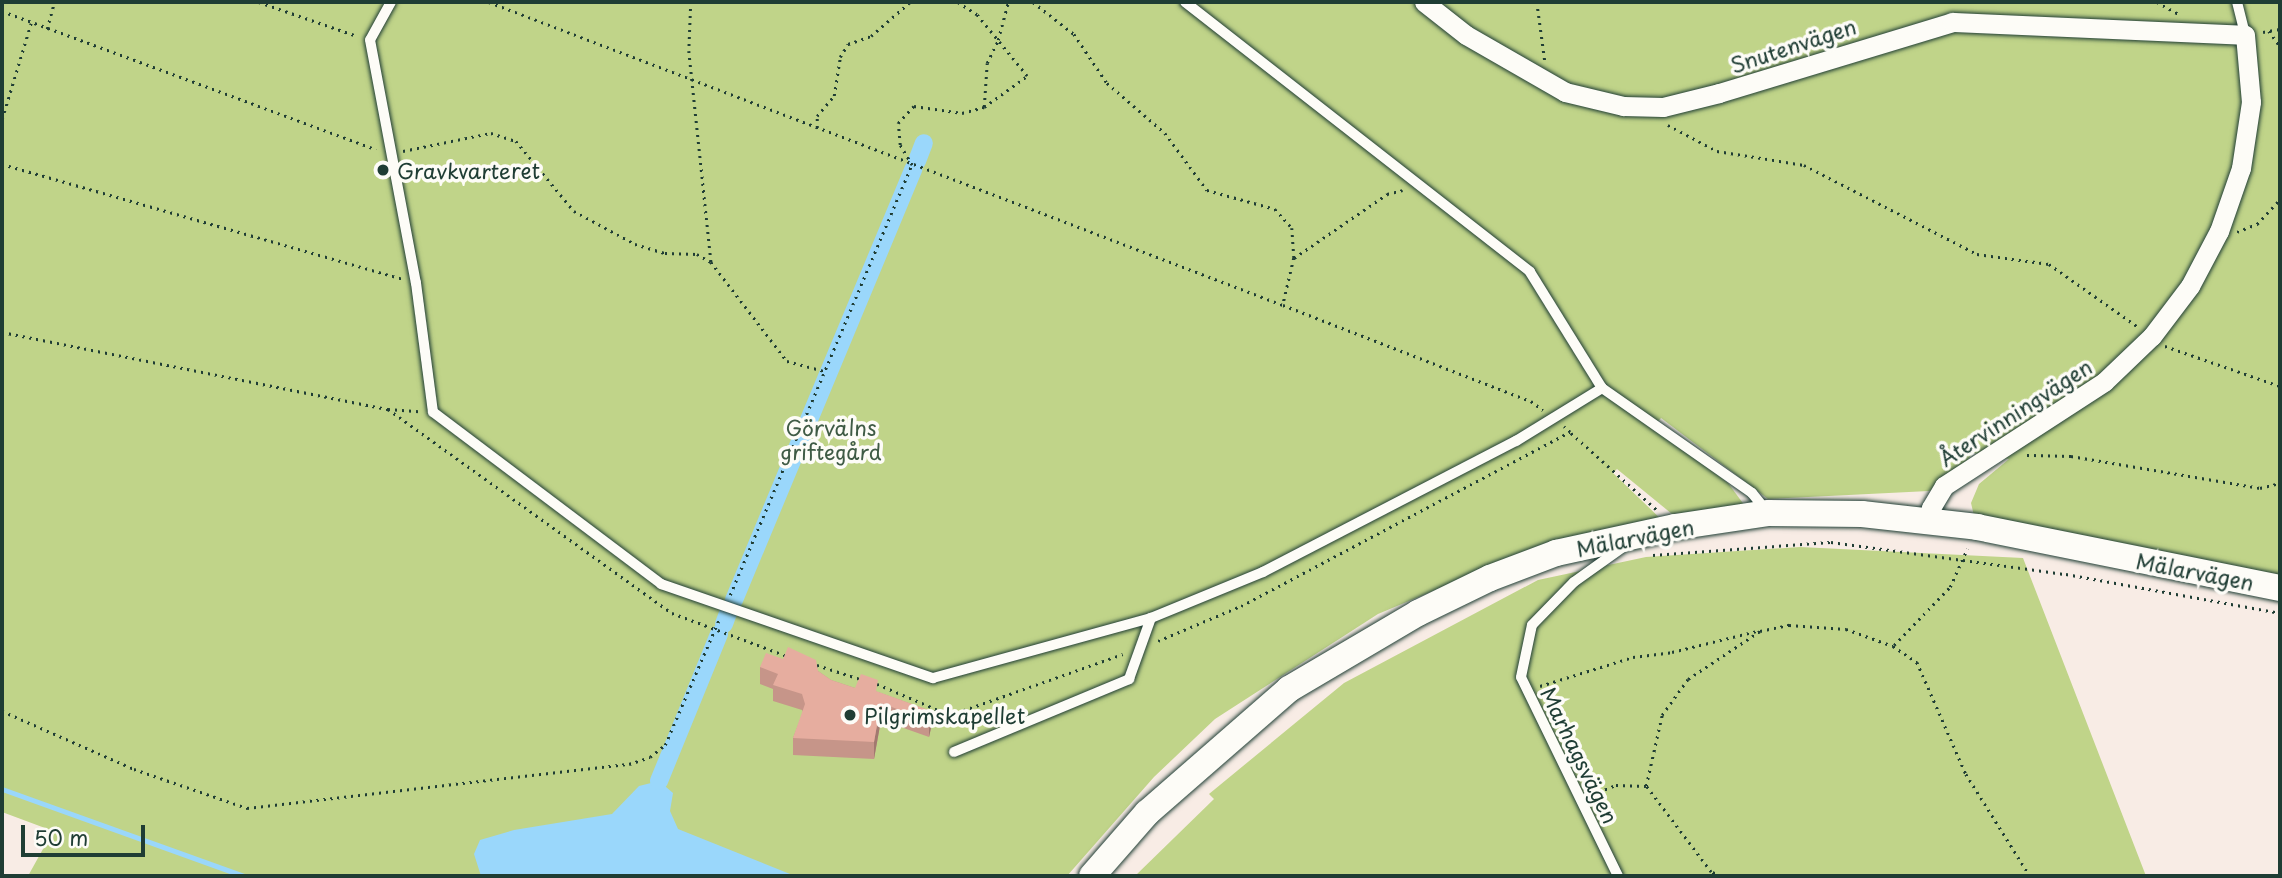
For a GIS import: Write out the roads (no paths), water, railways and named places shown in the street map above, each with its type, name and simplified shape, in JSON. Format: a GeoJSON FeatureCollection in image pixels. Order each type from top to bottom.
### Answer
{"type":"FeatureCollection","features":[{"type":"Feature","properties":{"kind":"street","name":"Snutenvägen"},"geometry":{"type":"LineString","coordinates":[[1424,2],[1466,35],[1549,83],[1623,106],[1663,107],[1952,22],[2245,35]]}},
{"type":"Feature","properties":{"kind":"street","name":"Återvinningvägen"},"geometry":{"type":"LineString","coordinates":[[1928,522],[1931,508],[1944,485],[2104,382],[2152,336],[2190,286],[2219,231],[2241,168],[2251,102],[2245,35]]}},
{"type":"Feature","properties":{"kind":"street","name":"Mälarvägen"},"geometry":{"type":"LineString","coordinates":[[1092,876],[1147,813],[1217,748],[1289,689],[1352,650],[1490,578],[1556,553],[1646,545],[1675,527],[1769,513],[1862,514],[1977,527],[2280,589]]}},
{"type":"Feature","properties":{"kind":"lane"},"geometry":{"type":"LineString","coordinates":[[391,2],[370,40],[388,153],[415,283],[433,412],[661,584],[724,608],[933,678],[1152,618],[1263,572],[1553,418],[1602,388]]}},
{"type":"Feature","properties":{"kind":"lane"},"geometry":{"type":"LineString","coordinates":[[1185,2],[1530,272],[1602,388],[1752,493],[1769,513]]}},
{"type":"Feature","properties":{"kind":"lane","name":"Återvinningvägen"},"geometry":{"type":"LineString","coordinates":[[2237,2],[2245,35]]}},
{"type":"Feature","properties":{"kind":"lane","name":"Marhagsvägen"},"geometry":{"type":"LineString","coordinates":[[1618,876],[1521,677],[1532,625],[1574,582],[1646,545]]}},
{"type":"Feature","properties":{"kind":"lane"},"geometry":{"type":"LineString","coordinates":[[954,752],[1113,689],[1129,679],[1144,647],[1152,618]]}},
{"type":"Feature","properties":{"kind":"water"},"geometry":{"type":"Polygon","coordinates":[[[659,781],[673,793],[670,811],[678,829],[795,876],[481,876],[474,854],[480,840],[514,830],[612,814],[639,786],[659,781]]]}},
{"type":"Feature","properties":{"kind":"waterway"},"geometry":{"type":"LineString","coordinates":[[917,161],[924,143]]}},
{"type":"Feature","properties":{"kind":"waterway"},"geometry":{"type":"LineString","coordinates":[[734,600],[913,169]]}},
{"type":"Feature","properties":{"kind":"waterway"},"geometry":{"type":"LineString","coordinates":[[724,624],[728,613]]}},
{"type":"Feature","properties":{"kind":"waterway"},"geometry":{"type":"LineString","coordinates":[[659,781],[719,634]]}},
{"type":"Feature","properties":{"kind":"waterway"},"geometry":{"type":"LineString","coordinates":[[2,789],[243,876]]}},
{"type":"Feature","properties":{"kind":"place","name":"Gravkvarteret"},"geometry":{"type":"Point","coordinates":[383,170]}},
{"type":"Feature","properties":{"kind":"place","name":"Pilgrimskapellet"},"geometry":{"type":"Point","coordinates":[850,715]}},
{"type":"Feature","properties":{"kind":"park label","name":"Görvälns griftegård"},"geometry":{"type":"Point","coordinates":[831,439]}}]}
